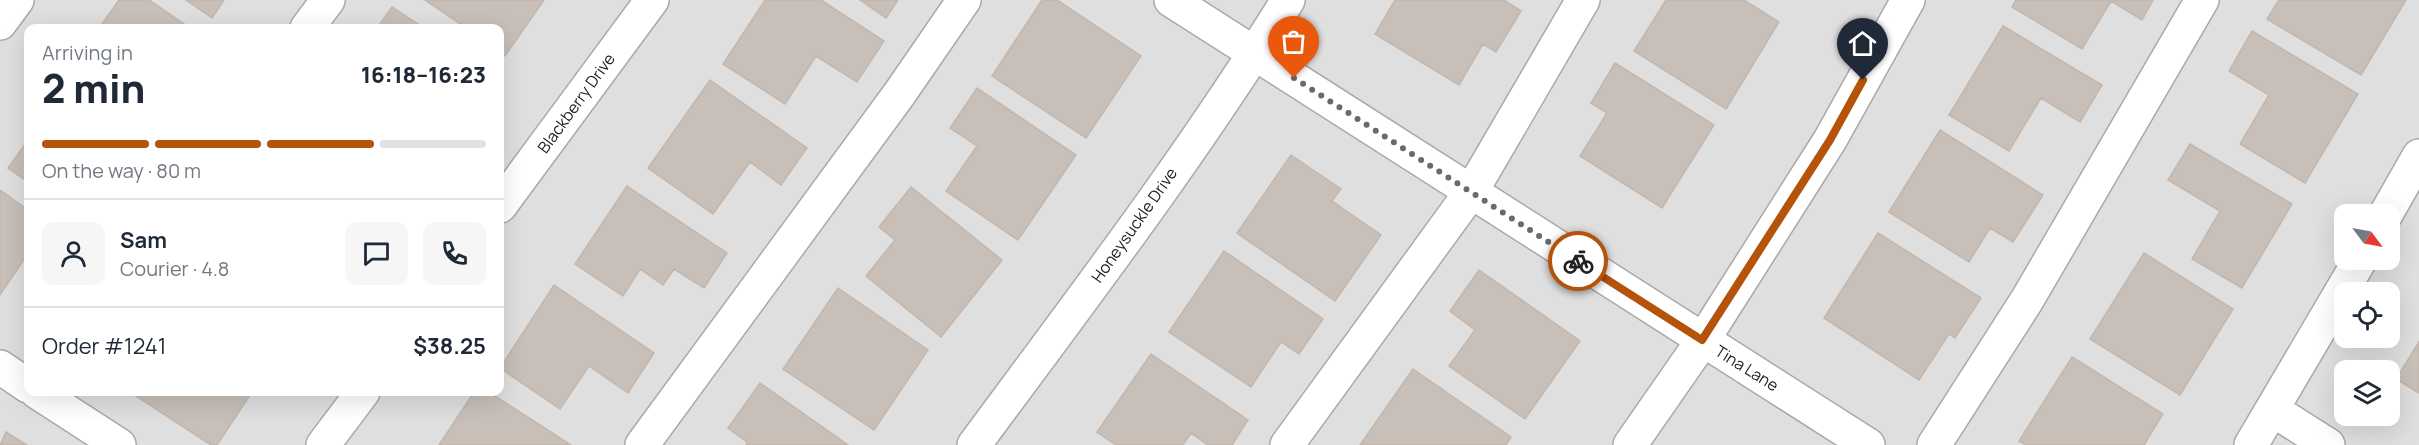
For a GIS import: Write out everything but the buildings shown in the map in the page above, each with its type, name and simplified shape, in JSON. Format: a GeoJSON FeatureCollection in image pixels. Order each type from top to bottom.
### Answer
{"type":"FeatureCollection","features":[{"type":"Feature","properties":{"kind":"street"},"geometry":{"type":"LineString","coordinates":[[0,23],[17,0]]}},
{"type":"Feature","properties":{"kind":"street"},"geometry":{"type":"LineString","coordinates":[[310,24],[327,0]]}},
{"type":"Feature","properties":{"kind":"street","name":"Blackberry Drive"},"geometry":{"type":"LineString","coordinates":[[504,201],[652,0]]}},
{"type":"Feature","properties":{"kind":"street"},"geometry":{"type":"LineString","coordinates":[[642,445],[900,93],[964,0]]}},
{"type":"Feature","properties":{"kind":"street","name":"Tina Lane"},"geometry":{"type":"LineString","coordinates":[[1170,0],[1868,445]]}},
{"type":"Feature","properties":{"kind":"street","name":"Honeysuckle Drive"},"geometry":{"type":"LineString","coordinates":[[974,445],[1124,241],[1255,53],[1288,0]]}},
{"type":"Feature","properties":{"kind":"street"},"geometry":{"type":"LineString","coordinates":[[1287,445],[1471,192],[1583,0]]}},
{"type":"Feature","properties":{"kind":"street"},"geometry":{"type":"LineString","coordinates":[[1630,445],[1702,340],[1830,140],[1908,0]]}},
{"type":"Feature","properties":{"kind":"street"},"geometry":{"type":"LineString","coordinates":[[1934,445],[2027,300],[2202,0]]}},
{"type":"Feature","properties":{"kind":"street"},"geometry":{"type":"LineString","coordinates":[[2392,204],[2419,156]]}},
{"type":"Feature","properties":{"kind":"street"},"geometry":{"type":"LineString","coordinates":[[2251,445],[2354,270]]}},
{"type":"Feature","properties":{"kind":"street"},"geometry":{"type":"LineString","coordinates":[[0,367],[24,383]]}},
{"type":"Feature","properties":{"kind":"street"},"geometry":{"type":"LineString","coordinates":[[44,396],[118,445]]}},
{"type":"Feature","properties":{"kind":"street"},"geometry":{"type":"LineString","coordinates":[[323,445],[360,396]]}},
{"type":"Feature","properties":{"kind":"street"},"geometry":{"type":"LineString","coordinates":[[2273,410],[2328,445]]}},
{"type":"Feature","properties":{"kind":"shaded area"},"geometry":{"type":"Polygon","coordinates":[[[0,0],[2419,0],[2419,445],[0,445],[0,0]]]}},
{"type":"Feature","properties":{"kind":"way so far"},"geometry":{"type":"LineString","coordinates":[[1294,78],[1578,261]]}},
{"type":"Feature","properties":{"kind":"route"},"geometry":{"type":"LineString","coordinates":[[1578,261],[1702,340],[1830,140],[1863,80]]}}]}
